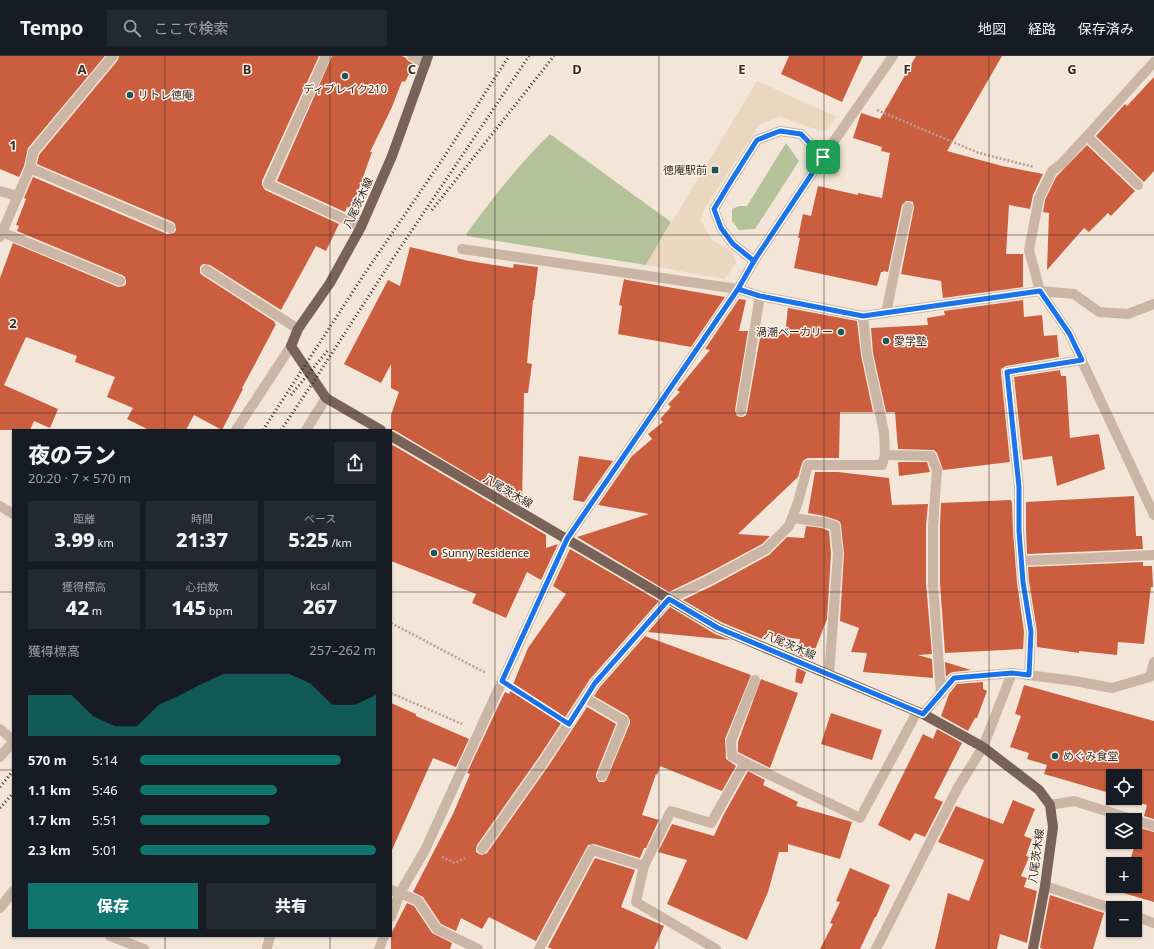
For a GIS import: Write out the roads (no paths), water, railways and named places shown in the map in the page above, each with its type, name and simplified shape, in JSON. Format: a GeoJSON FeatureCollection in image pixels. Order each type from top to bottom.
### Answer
{"type":"FeatureCollection","features":[{"type":"Feature","properties":{"kind":"main road","name":"八尾茨木線"},"geometry":{"type":"LineString","coordinates":[[291,346],[298,329],[330,283],[361,228],[392,156],[427,60]]}},
{"type":"Feature","properties":{"kind":"main road"},"geometry":{"type":"LineString","coordinates":[[291,346],[326,398],[378,429]]}},
{"type":"Feature","properties":{"kind":"main road","name":"八尾茨木線"},"geometry":{"type":"LineString","coordinates":[[392,437],[718,628],[920,713],[983,747],[1039,790],[1050,805],[1053,827],[1045,886],[1033,949]]}},
{"type":"Feature","properties":{"kind":"street"},"geometry":{"type":"LineString","coordinates":[[113,56],[33,152],[30,168],[16,196],[1,234],[120,281]]}},
{"type":"Feature","properties":{"kind":"street"},"geometry":{"type":"LineString","coordinates":[[326,56],[268,184],[361,228]]}},
{"type":"Feature","properties":{"kind":"street"},"geometry":{"type":"LineString","coordinates":[[412,56],[427,60]]}},
{"type":"Feature","properties":{"kind":"street"},"geometry":{"type":"LineString","coordinates":[[392,912],[396,891],[425,850],[567,539],[738,289],[754,261],[823,157],[893,56]]}},
{"type":"Feature","properties":{"kind":"street"},"geometry":{"type":"LineString","coordinates":[[1154,62],[1061,164],[1052,171],[1039,198],[1029,250],[1040,291],[1069,333],[1154,515]]}},
{"type":"Feature","properties":{"kind":"street"},"geometry":{"type":"LineString","coordinates":[[754,261],[733,244],[721,228],[714,209],[757,140],[780,131],[801,134],[823,157]]}},
{"type":"Feature","properties":{"kind":"street"},"geometry":{"type":"LineString","coordinates":[[1087,136],[1138,185]]}},
{"type":"Feature","properties":{"kind":"street"},"geometry":{"type":"LineString","coordinates":[[30,168],[170,228]]}},
{"type":"Feature","properties":{"kind":"street"},"geometry":{"type":"LineString","coordinates":[[0,191],[16,196]]}},
{"type":"Feature","properties":{"kind":"street"},"geometry":{"type":"LineString","coordinates":[[886,312],[908,207]]}},
{"type":"Feature","properties":{"kind":"street"},"geometry":{"type":"LineString","coordinates":[[462,249],[738,289],[760,296],[863,316],[1040,291],[1074,294],[1099,312],[1128,314],[1154,304]]}},
{"type":"Feature","properties":{"kind":"street"},"geometry":{"type":"LineString","coordinates":[[206,270],[298,329]]}},
{"type":"Feature","properties":{"kind":"street"},"geometry":{"type":"LineString","coordinates":[[741,411],[760,296]]}},
{"type":"Feature","properties":{"kind":"street"},"geometry":{"type":"LineString","coordinates":[[482,849],[544,761],[595,683],[669,599],[712,579],[766,549],[790,526],[808,465],[882,466],[885,455],[884,432],[867,354],[863,316]]}},
{"type":"Feature","properties":{"kind":"street"},"geometry":{"type":"LineString","coordinates":[[237,429],[291,346]]}},
{"type":"Feature","properties":{"kind":"street"},"geometry":{"type":"LineString","coordinates":[[1029,675],[1031,632],[1023,582],[1019,531],[1019,487],[1007,372],[1082,360]]}},
{"type":"Feature","properties":{"kind":"street"},"geometry":{"type":"LineString","coordinates":[[307,429],[326,398]]}},
{"type":"Feature","properties":{"kind":"street"},"geometry":{"type":"LineString","coordinates":[[885,455],[931,456],[937,470],[933,525],[933,583],[941,694]]}},
{"type":"Feature","properties":{"kind":"street"},"geometry":{"type":"LineString","coordinates":[[0,506],[12,513]]}},
{"type":"Feature","properties":{"kind":"street"},"geometry":{"type":"LineString","coordinates":[[792,518],[823,522],[835,526],[838,554],[828,674]]}},
{"type":"Feature","properties":{"kind":"street"},"geometry":{"type":"LineString","coordinates":[[1022,561],[1154,555]]}},
{"type":"Feature","properties":{"kind":"street"},"geometry":{"type":"LineString","coordinates":[[755,680],[732,741],[732,756],[860,818],[920,713],[941,694],[954,678],[1012,673],[1075,681],[1112,688],[1150,677],[1154,662]]}},
{"type":"Feature","properties":{"kind":"street"},"geometry":{"type":"LineString","coordinates":[[876,949],[957,790],[983,747],[1012,673]]}},
{"type":"Feature","properties":{"kind":"street"},"geometry":{"type":"LineString","coordinates":[[585,698],[624,721],[602,776]]}},
{"type":"Feature","properties":{"kind":"street"},"geometry":{"type":"LineString","coordinates":[[0,729],[12,740]]}},
{"type":"Feature","properties":{"kind":"street"},"geometry":{"type":"LineString","coordinates":[[0,757],[12,742]]}},
{"type":"Feature","properties":{"kind":"street"},"geometry":{"type":"LineString","coordinates":[[716,949],[636,902],[644,866],[671,811],[711,823],[745,762]]}},
{"type":"Feature","properties":{"kind":"street"},"geometry":{"type":"LineString","coordinates":[[1050,805],[1074,801],[1154,826]]}},
{"type":"Feature","properties":{"kind":"street"},"geometry":{"type":"LineString","coordinates":[[539,949],[592,850],[644,866]]}},
{"type":"Feature","properties":{"kind":"street"},"geometry":{"type":"LineString","coordinates":[[1045,886],[1106,907]]}},
{"type":"Feature","properties":{"kind":"street"},"geometry":{"type":"LineString","coordinates":[[396,891],[418,901],[437,929],[478,949]]}},
{"type":"Feature","properties":{"kind":"street"},"geometry":{"type":"LineString","coordinates":[[0,908],[12,895]]}},
{"type":"Feature","properties":{"kind":"street"},"geometry":{"type":"LineString","coordinates":[[1142,919],[1154,923]]}},
{"type":"Feature","properties":{"kind":"street"},"geometry":{"type":"LineString","coordinates":[[113,937],[144,949]]}},
{"type":"Feature","properties":{"kind":"street"},"geometry":{"type":"LineString","coordinates":[[266,948],[270,937]]}},
{"type":"Feature","properties":{"kind":"street"},"geometry":{"type":"LineString","coordinates":[[379,949],[384,937]]}},
{"type":"Feature","properties":{"kind":"railway"},"geometry":{"type":"LineString","coordinates":[[264,429],[509,56]]}},
{"type":"Feature","properties":{"kind":"railway"},"geometry":{"type":"LineString","coordinates":[[282,429],[394,257],[529,56]]}},
{"type":"Feature","properties":{"kind":"railway"},"geometry":{"type":"LineString","coordinates":[[432,210],[554,56]]}},
{"type":"Feature","properties":{"kind":"railway"},"geometry":{"type":"LineString","coordinates":[[291,395],[329,349]]}},
{"type":"Feature","properties":{"kind":"railway"},"geometry":{"type":"LineString","coordinates":[[0,787],[12,772]]}},
{"type":"Feature","properties":{"kind":"railway"},"geometry":{"type":"LineString","coordinates":[[0,808],[12,794]]}},
{"type":"Feature","properties":{"kind":"place","name":"ディブレイク210"},"geometry":{"type":"Point","coordinates":[345,76]}},
{"type":"Feature","properties":{"kind":"place","name":"リトレ徳庵"},"geometry":{"type":"Point","coordinates":[130,95]}},
{"type":"Feature","properties":{"kind":"place","name":"徳庵駅前"},"geometry":{"type":"Point","coordinates":[715,170]}},
{"type":"Feature","properties":{"kind":"place","name":"渦潮ベーカリー"},"geometry":{"type":"Point","coordinates":[841,332]}},
{"type":"Feature","properties":{"kind":"place","name":"愛学塾"},"geometry":{"type":"Point","coordinates":[886,341]}},
{"type":"Feature","properties":{"kind":"place","name":"Sunny Residence"},"geometry":{"type":"Point","coordinates":[434,553]}},
{"type":"Feature","properties":{"kind":"place","name":"めぐみ食堂"},"geometry":{"type":"Point","coordinates":[1055,756]}}]}
